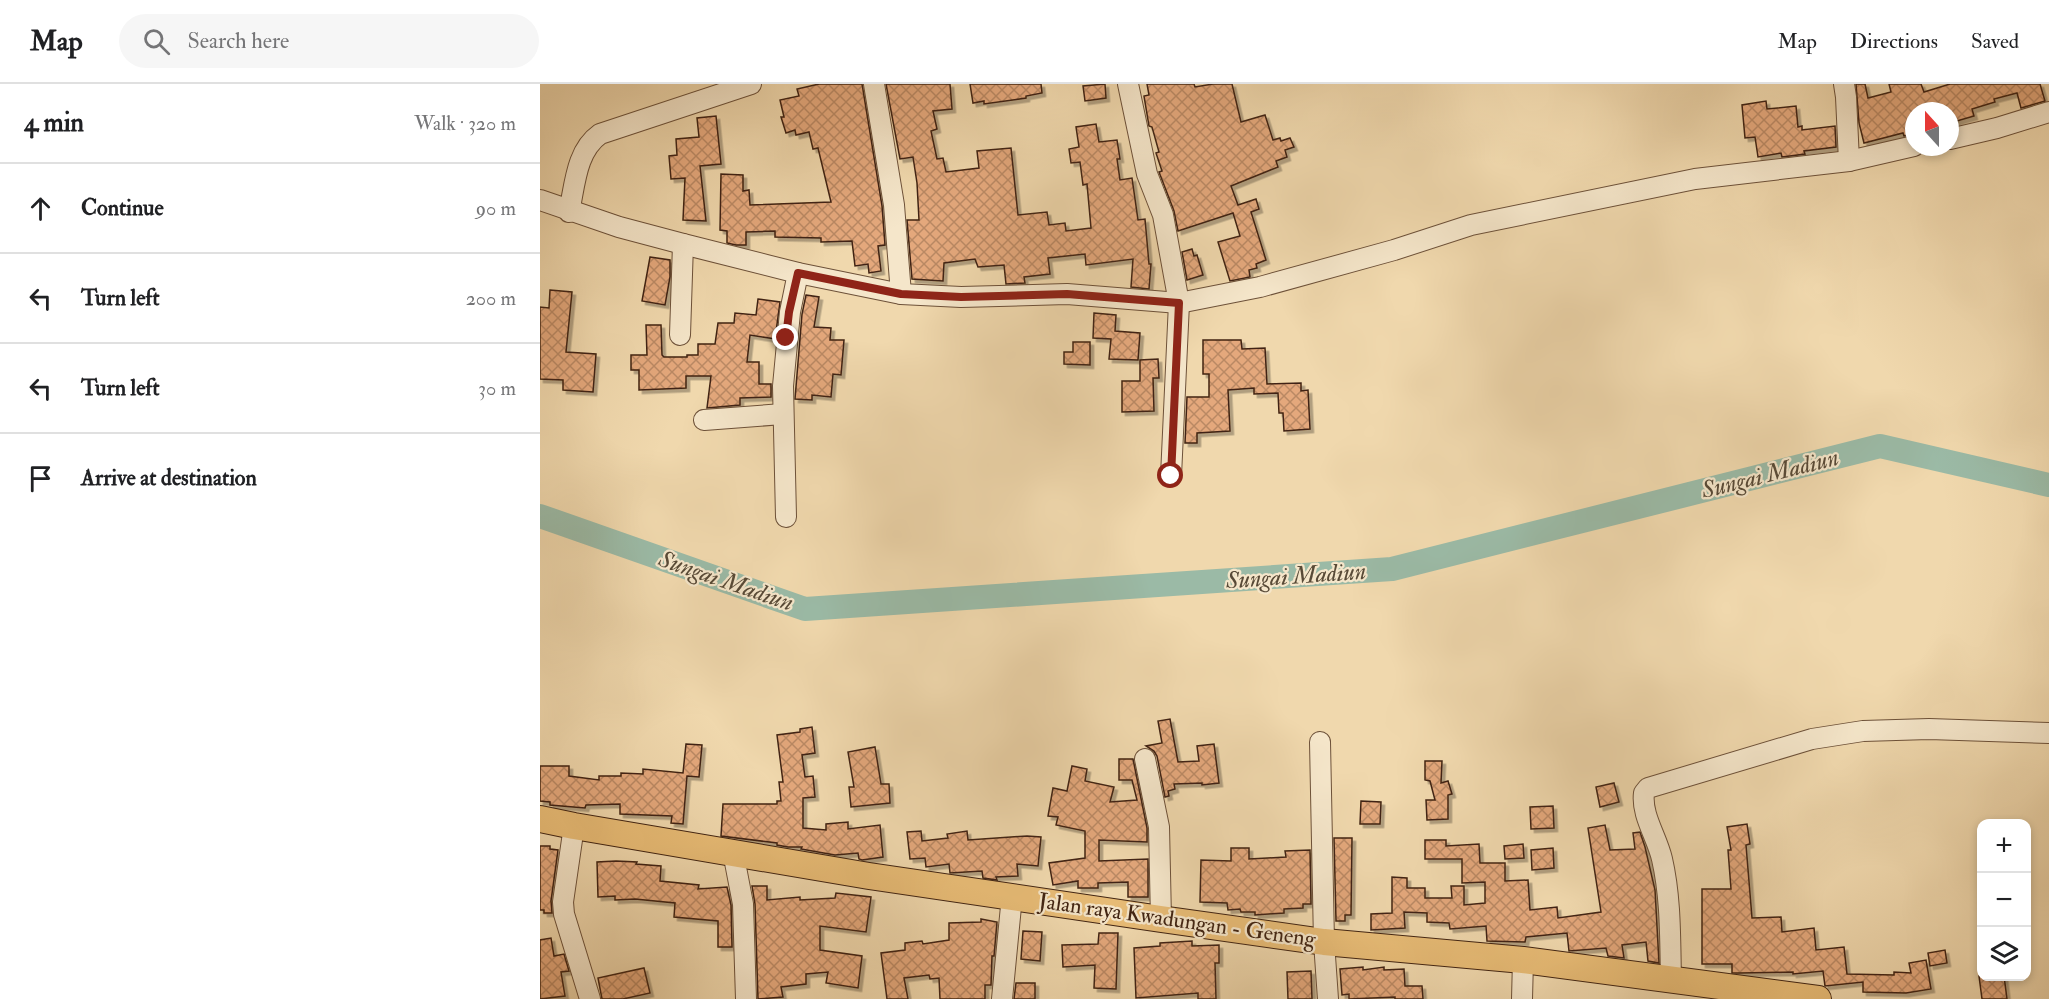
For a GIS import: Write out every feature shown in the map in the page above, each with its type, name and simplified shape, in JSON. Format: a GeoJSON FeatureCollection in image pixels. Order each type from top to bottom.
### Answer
{"type":"FeatureCollection","features":[{"type":"Feature","properties":{"kind":"main road","name":"Jalan raya Kwadungan - Geneng"},"geometry":{"type":"LineString","coordinates":[[540,819],[869,876],[1161,920],[1324,942],[1523,960],[1818,999]]}},
{"type":"Feature","properties":{"kind":"street"},"geometry":{"type":"LineString","coordinates":[[570,212],[583,153],[591,141],[600,134],[751,84]]}},
{"type":"Feature","properties":{"kind":"street"},"geometry":{"type":"LineString","coordinates":[[874,84],[894,205],[901,294]]}},
{"type":"Feature","properties":{"kind":"street"},"geometry":{"type":"LineString","coordinates":[[1128,84],[1147,174],[1163,215],[1179,303],[1171,476]]}},
{"type":"Feature","properties":{"kind":"street"},"geometry":{"type":"LineString","coordinates":[[1844,84],[1849,161]]}},
{"type":"Feature","properties":{"kind":"street"},"geometry":{"type":"LineString","coordinates":[[1959,137],[2049,112]]}},
{"type":"Feature","properties":{"kind":"street"},"geometry":{"type":"LineString","coordinates":[[540,200],[570,212],[683,244],[798,273],[901,294],[961,297],[1067,294],[1179,303],[1260,287],[1394,250],[1471,225],[1695,179],[1849,161],[1905,149]]}},
{"type":"Feature","properties":{"kind":"street"},"geometry":{"type":"LineString","coordinates":[[680,335],[683,244]]}},
{"type":"Feature","properties":{"kind":"street"},"geometry":{"type":"LineString","coordinates":[[786,517],[783,414],[786,338],[798,273]]}},
{"type":"Feature","properties":{"kind":"street"},"geometry":{"type":"LineString","coordinates":[[704,420],[783,414]]}},
{"type":"Feature","properties":{"kind":"street"},"geometry":{"type":"LineString","coordinates":[[1671,979],[1669,916],[1662,859],[1644,806],[1644,793],[1648,788],[1812,739],[1863,731],[1929,729],[2049,733]]}},
{"type":"Feature","properties":{"kind":"street"},"geometry":{"type":"LineString","coordinates":[[1320,742],[1324,942],[1328,999]]}},
{"type":"Feature","properties":{"kind":"street"},"geometry":{"type":"LineString","coordinates":[[1145,759],[1159,827],[1161,920]]}},
{"type":"Feature","properties":{"kind":"street"},"geometry":{"type":"LineString","coordinates":[[574,826],[562,902],[590,999]]}},
{"type":"Feature","properties":{"kind":"street"},"geometry":{"type":"LineString","coordinates":[[732,852],[743,904],[746,999]]}},
{"type":"Feature","properties":{"kind":"street"},"geometry":{"type":"LineString","coordinates":[[1002,999],[1012,896]]}},
{"type":"Feature","properties":{"kind":"street"},"geometry":{"type":"LineString","coordinates":[[1522,999],[1523,960]]}},
{"type":"Feature","properties":{"kind":"building"},"geometry":{"type":"Polygon","coordinates":[[[819,84],[862,84],[882,206],[885,245],[878,246],[881,271],[869,273],[868,264],[855,266],[852,241],[821,242],[821,238],[775,237],[775,231],[746,232],[746,245],[736,245],[727,243],[727,231],[720,230],[721,174],[743,175],[743,191],[749,190],[750,205],[831,202],[818,148],[813,149],[809,132],[796,135],[795,130],[786,133],[781,117],[784,117],[780,100],[799,96],[797,89],[819,84]]]}},
{"type":"Feature","properties":{"kind":"building"},"geometry":{"type":"Polygon","coordinates":[[[886,84],[950,84],[952,109],[933,111],[937,129],[931,131],[937,159],[943,158],[946,172],[979,168],[977,151],[1011,148],[1018,215],[1047,212],[1049,225],[1065,223],[1066,231],[1091,228],[1087,184],[1083,185],[1080,162],[1071,163],[1069,149],[1079,147],[1076,127],[1096,124],[1099,142],[1117,140],[1120,180],[1132,178],[1138,220],[1145,219],[1149,264],[1151,264],[1149,289],[1131,287],[1133,259],[1086,265],[1085,254],[1048,258],[1050,274],[1024,277],[1025,283],[1006,284],[1004,265],[978,267],[975,259],[944,263],[943,281],[912,279],[907,220],[919,220],[917,183],[913,157],[900,159],[886,84]]]}},
{"type":"Feature","properties":{"kind":"building"},"geometry":{"type":"Polygon","coordinates":[[[970,84],[1041,84],[1042,93],[1026,96],[1026,98],[984,104],[984,101],[973,103],[970,84]]]}},
{"type":"Feature","properties":{"kind":"building"},"geometry":{"type":"Polygon","coordinates":[[[1105,84],[1106,98],[1085,101],[1083,86],[1105,84]]]}},
{"type":"Feature","properties":{"kind":"building"},"geometry":{"type":"Polygon","coordinates":[[[1147,84],[1194,84],[1195,87],[1232,84],[1241,122],[1265,115],[1273,140],[1280,138],[1281,141],[1290,138],[1294,147],[1285,150],[1287,157],[1276,161],[1278,167],[1231,186],[1238,205],[1256,199],[1259,209],[1251,212],[1266,260],[1256,264],[1257,268],[1249,270],[1250,277],[1230,281],[1218,242],[1240,236],[1233,213],[1178,231],[1174,211],[1159,172],[1162,171],[1156,153],[1159,152],[1152,127],[1149,126],[1144,96],[1149,95],[1147,84]]]}},
{"type":"Feature","properties":{"kind":"building"},"geometry":{"type":"Polygon","coordinates":[[[1856,84],[1865,84],[1868,98],[1891,92],[1889,84],[1921,84],[1924,92],[1950,84],[2040,84],[2045,101],[2021,108],[2017,93],[1994,99],[1995,102],[1972,109],[1974,116],[1959,120],[1959,102],[1905,102],[1905,136],[1903,133],[1864,143],[1859,123],[1856,84]]]}},
{"type":"Feature","properties":{"kind":"building"},"geometry":{"type":"Polygon","coordinates":[[[1766,101],[1767,109],[1796,106],[1798,127],[1802,126],[1802,130],[1835,126],[1836,147],[1804,151],[1805,154],[1782,157],[1781,153],[1758,157],[1755,137],[1745,138],[1742,105],[1766,101]]]}},
{"type":"Feature","properties":{"kind":"building"},"geometry":{"type":"Polygon","coordinates":[[[716,116],[721,164],[700,166],[706,221],[683,220],[685,178],[671,179],[669,156],[677,155],[676,139],[699,137],[697,118],[716,116]]]}},
{"type":"Feature","properties":{"kind":"building"},"geometry":{"type":"Polygon","coordinates":[[[1192,249],[1194,256],[1197,255],[1203,275],[1187,280],[1182,252],[1192,249]]]}},
{"type":"Feature","properties":{"kind":"building"},"geometry":{"type":"Polygon","coordinates":[[[650,257],[670,260],[670,277],[665,305],[642,301],[650,257]]]}},
{"type":"Feature","properties":{"kind":"building"},"geometry":{"type":"Polygon","coordinates":[[[550,290],[572,292],[566,352],[596,354],[593,392],[563,390],[563,380],[540,379],[540,307],[549,308],[550,290]]]}},
{"type":"Feature","properties":{"kind":"building"},"geometry":{"type":"Polygon","coordinates":[[[806,295],[819,297],[814,327],[831,328],[830,340],[844,340],[841,375],[833,374],[831,397],[812,395],[812,400],[795,399],[802,314],[806,295]]]}},
{"type":"Feature","properties":{"kind":"building"},"geometry":{"type":"Polygon","coordinates":[[[758,299],[780,302],[775,339],[750,335],[747,362],[759,362],[759,384],[771,384],[771,397],[740,398],[740,405],[707,408],[711,376],[686,376],[686,388],[639,390],[639,370],[631,370],[631,355],[647,355],[646,325],[661,325],[662,355],[664,357],[698,355],[698,344],[715,344],[718,323],[734,323],[735,313],[756,315],[758,299]]]}},
{"type":"Feature","properties":{"kind":"building"},"geometry":{"type":"Polygon","coordinates":[[[1094,313],[1116,315],[1115,331],[1140,333],[1138,360],[1109,359],[1111,339],[1093,338],[1094,313]]]}},
{"type":"Feature","properties":{"kind":"building"},"geometry":{"type":"Polygon","coordinates":[[[1203,340],[1241,340],[1242,349],[1265,348],[1267,384],[1301,383],[1301,391],[1308,390],[1310,429],[1284,431],[1283,413],[1279,413],[1278,393],[1254,394],[1254,388],[1228,390],[1230,431],[1197,433],[1197,443],[1185,443],[1187,397],[1209,397],[1209,374],[1203,374],[1203,340]]]}},
{"type":"Feature","properties":{"kind":"building"},"geometry":{"type":"Polygon","coordinates":[[[1073,342],[1090,342],[1090,365],[1064,364],[1064,352],[1073,352],[1073,342]]]}},
{"type":"Feature","properties":{"kind":"building"},"geometry":{"type":"Polygon","coordinates":[[[1158,359],[1159,378],[1153,378],[1154,411],[1122,412],[1122,381],[1140,381],[1140,360],[1158,359]]]}},
{"type":"Feature","properties":{"kind":"building"},"geometry":{"type":"Polygon","coordinates":[[[1170,719],[1178,762],[1199,761],[1197,746],[1214,744],[1219,783],[1174,784],[1175,789],[1168,791],[1169,796],[1165,797],[1157,756],[1146,746],[1162,743],[1158,721],[1170,719]]]}},
{"type":"Feature","properties":{"kind":"building"},"geometry":{"type":"Polygon","coordinates":[[[812,727],[815,753],[802,755],[805,777],[813,776],[815,797],[803,798],[803,828],[826,830],[826,824],[848,822],[848,829],[880,825],[883,857],[862,860],[859,859],[858,853],[835,855],[801,849],[802,847],[788,847],[777,845],[777,843],[721,836],[723,804],[777,804],[777,801],[781,801],[779,782],[783,782],[777,735],[800,732],[800,729],[812,727]]]}},
{"type":"Feature","properties":{"kind":"building"},"geometry":{"type":"Polygon","coordinates":[[[686,744],[702,745],[699,777],[687,776],[683,824],[671,823],[672,816],[620,814],[620,804],[586,805],[585,808],[550,805],[550,802],[540,801],[540,766],[569,766],[569,776],[599,780],[599,776],[621,776],[621,773],[643,774],[643,769],[683,773],[686,744]]]}},
{"type":"Feature","properties":{"kind":"building"},"geometry":{"type":"Polygon","coordinates":[[[875,747],[881,784],[889,784],[890,803],[851,807],[849,787],[854,787],[848,752],[875,747]]]}},
{"type":"Feature","properties":{"kind":"building"},"geometry":{"type":"Polygon","coordinates":[[[1119,759],[1133,759],[1147,828],[1147,842],[1099,840],[1099,861],[1148,859],[1148,897],[1128,897],[1128,882],[1098,883],[1098,888],[1078,888],[1078,881],[1053,885],[1049,863],[1085,858],[1085,831],[1056,825],[1058,817],[1048,816],[1053,788],[1067,791],[1072,766],[1087,769],[1085,781],[1114,787],[1110,802],[1137,800],[1132,780],[1119,780],[1119,759]]]}},
{"type":"Feature","properties":{"kind":"building"},"geometry":{"type":"Polygon","coordinates":[[[1425,761],[1442,761],[1441,783],[1448,781],[1452,794],[1448,795],[1448,819],[1427,820],[1426,800],[1435,800],[1430,781],[1425,780],[1425,761]]]}},
{"type":"Feature","properties":{"kind":"building"},"geometry":{"type":"Polygon","coordinates":[[[1614,783],[1619,802],[1600,807],[1596,787],[1614,783]]]}},
{"type":"Feature","properties":{"kind":"building"},"geometry":{"type":"Polygon","coordinates":[[[1361,801],[1381,802],[1380,824],[1360,824],[1361,801]]]}},
{"type":"Feature","properties":{"kind":"building"},"geometry":{"type":"Polygon","coordinates":[[[1553,806],[1554,828],[1531,829],[1530,807],[1553,806]]]}},
{"type":"Feature","properties":{"kind":"building"},"geometry":{"type":"Polygon","coordinates":[[[1747,824],[1750,844],[1746,845],[1752,918],[1781,917],[1782,932],[1814,928],[1816,950],[1844,947],[1847,974],[1911,973],[1909,963],[1926,960],[1931,989],[1906,993],[1863,992],[1863,982],[1825,986],[1823,971],[1793,974],[1793,972],[1732,973],[1732,964],[1702,964],[1702,889],[1731,889],[1728,850],[1731,850],[1727,827],[1747,824]]]}},
{"type":"Feature","properties":{"kind":"building"},"geometry":{"type":"Polygon","coordinates":[[[1605,825],[1610,850],[1635,849],[1633,833],[1640,832],[1655,890],[1659,963],[1648,961],[1646,942],[1622,945],[1624,958],[1608,956],[1606,948],[1569,951],[1567,933],[1526,937],[1525,942],[1487,941],[1486,926],[1450,929],[1449,923],[1427,922],[1427,913],[1404,912],[1405,928],[1371,930],[1371,914],[1392,913],[1392,877],[1407,878],[1407,888],[1425,888],[1425,898],[1452,898],[1451,886],[1464,886],[1464,905],[1485,903],[1485,882],[1462,883],[1462,859],[1425,859],[1425,840],[1446,840],[1446,846],[1479,844],[1480,863],[1505,863],[1505,881],[1528,880],[1530,910],[1557,907],[1558,918],[1601,912],[1588,828],[1605,825]]]}},
{"type":"Feature","properties":{"kind":"building"},"geometry":{"type":"Polygon","coordinates":[[[921,831],[922,841],[948,838],[947,834],[967,831],[968,840],[1041,837],[1038,866],[1017,864],[1018,876],[996,877],[997,880],[983,878],[982,871],[950,873],[949,864],[926,867],[925,858],[910,859],[907,832],[921,831]]]}},
{"type":"Feature","properties":{"kind":"building"},"geometry":{"type":"Polygon","coordinates":[[[1334,838],[1352,838],[1351,915],[1345,915],[1345,921],[1336,921],[1334,838]]]}},
{"type":"Feature","properties":{"kind":"building"},"geometry":{"type":"Polygon","coordinates":[[[1523,844],[1524,858],[1505,859],[1504,846],[1523,844]]]}},
{"type":"Feature","properties":{"kind":"building"},"geometry":{"type":"Polygon","coordinates":[[[540,846],[550,846],[550,849],[558,850],[551,901],[552,913],[544,913],[544,910],[540,910],[540,846]]]}},
{"type":"Feature","properties":{"kind":"building"},"geometry":{"type":"Polygon","coordinates":[[[1231,848],[1249,848],[1249,859],[1286,857],[1285,851],[1310,850],[1311,904],[1303,904],[1303,908],[1284,909],[1284,913],[1255,915],[1255,912],[1241,912],[1240,909],[1228,910],[1227,903],[1200,902],[1201,860],[1231,861],[1231,848]]]}},
{"type":"Feature","properties":{"kind":"building"},"geometry":{"type":"Polygon","coordinates":[[[1553,848],[1554,868],[1532,870],[1531,850],[1553,848]]]}},
{"type":"Feature","properties":{"kind":"building"},"geometry":{"type":"Polygon","coordinates":[[[616,861],[661,866],[660,881],[699,885],[698,889],[727,887],[731,905],[732,947],[718,947],[718,921],[674,917],[675,903],[635,899],[615,900],[615,896],[598,897],[597,862],[616,861]]]}},
{"type":"Feature","properties":{"kind":"building"},"geometry":{"type":"Polygon","coordinates":[[[752,886],[767,886],[767,900],[800,897],[800,900],[835,898],[836,893],[871,897],[866,932],[820,926],[820,950],[862,956],[858,988],[826,983],[828,972],[806,974],[806,984],[781,987],[783,997],[758,999],[755,904],[752,886]]]}},
{"type":"Feature","properties":{"kind":"building"},"geometry":{"type":"Polygon","coordinates":[[[981,919],[997,922],[991,985],[985,985],[985,999],[940,999],[939,978],[930,979],[929,975],[904,978],[908,999],[887,999],[881,953],[905,950],[905,943],[922,941],[923,944],[949,940],[949,923],[981,922],[981,919]]]}},
{"type":"Feature","properties":{"kind":"building"},"geometry":{"type":"Polygon","coordinates":[[[1023,931],[1042,932],[1040,961],[1021,959],[1023,931]]]}},
{"type":"Feature","properties":{"kind":"building"},"geometry":{"type":"Polygon","coordinates":[[[1099,933],[1118,933],[1116,989],[1094,988],[1095,965],[1063,967],[1062,945],[1098,944],[1099,933]]]}},
{"type":"Feature","properties":{"kind":"building"},"geometry":{"type":"Polygon","coordinates":[[[551,938],[554,956],[564,954],[569,971],[561,972],[565,996],[540,999],[540,940],[551,938]]]}},
{"type":"Feature","properties":{"kind":"building"},"geometry":{"type":"Polygon","coordinates":[[[1192,941],[1192,946],[1219,945],[1219,963],[1215,963],[1216,999],[1198,999],[1198,993],[1136,998],[1134,948],[1160,946],[1160,943],[1192,941]]]}},
{"type":"Feature","properties":{"kind":"building"},"geometry":{"type":"Polygon","coordinates":[[[1945,950],[1947,963],[1930,966],[1928,953],[1945,950]]]}},
{"type":"Feature","properties":{"kind":"building"},"geometry":{"type":"Polygon","coordinates":[[[1363,967],[1363,970],[1384,967],[1384,970],[1404,969],[1405,986],[1422,986],[1423,999],[1395,999],[1395,997],[1349,999],[1349,994],[1342,995],[1340,969],[1363,967]]]}},
{"type":"Feature","properties":{"kind":"building"},"geometry":{"type":"Polygon","coordinates":[[[644,968],[650,993],[623,999],[602,999],[598,978],[644,968]]]}},
{"type":"Feature","properties":{"kind":"building"},"geometry":{"type":"Polygon","coordinates":[[[1311,971],[1312,999],[1288,999],[1287,972],[1311,971]]]}},
{"type":"Feature","properties":{"kind":"building"},"geometry":{"type":"Polygon","coordinates":[[[1980,981],[2005,981],[2007,999],[1982,999],[1980,981]]]}},
{"type":"Feature","properties":{"kind":"building"},"geometry":{"type":"Polygon","coordinates":[[[1016,983],[1035,983],[1035,999],[1014,999],[1016,983]]]}},
{"type":"Feature","properties":{"kind":"waterway","name":"Sungai Madiun"},"geometry":{"type":"LineString","coordinates":[[540,516],[805,609],[1392,569],[1880,446],[2049,485]]}},
{"type":"Feature","properties":{"kind":"route"},"geometry":{"type":"LineString","coordinates":[[786,338],[798,273],[901,294],[961,297],[1067,294],[1179,303],[1171,476]]}}]}
